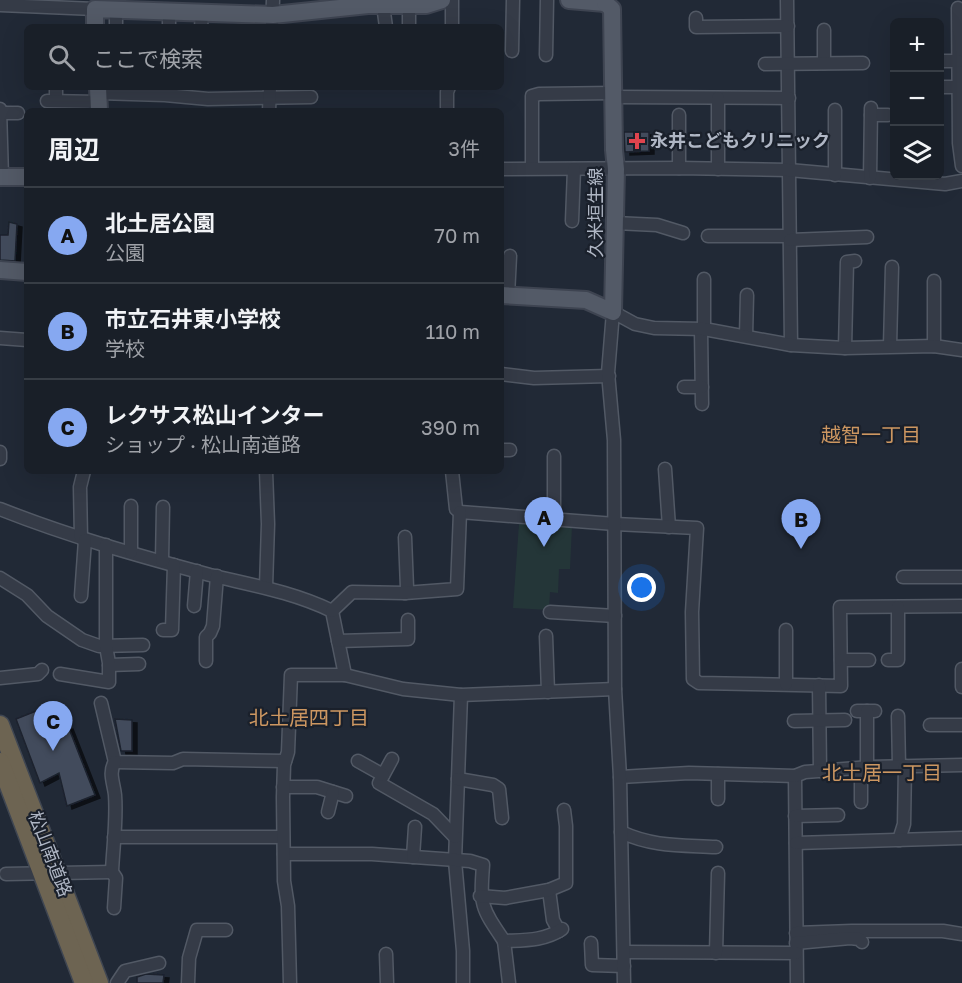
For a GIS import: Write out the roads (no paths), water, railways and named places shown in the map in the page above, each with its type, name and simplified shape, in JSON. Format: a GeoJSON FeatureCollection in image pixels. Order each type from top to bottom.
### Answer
{"type":"FeatureCollection","features":[{"type":"Feature","properties":{"kind":"highway","name":"松山南道路"},"geometry":{"type":"LineString","coordinates":[[0,725],[84,983]]}},
{"type":"Feature","properties":{"kind":"highway","name":"松山南道路"},"geometry":{"type":"LineString","coordinates":[[0,762],[99,983]]}},
{"type":"Feature","properties":{"kind":"main road"},"geometry":{"type":"LineString","coordinates":[[94,6],[116,19],[169,20],[205,13],[273,14],[409,2],[426,5],[442,0]]}},
{"type":"Feature","properties":{"kind":"main road","name":"久米垣生線"},"geometry":{"type":"LineString","coordinates":[[569,0],[605,2],[612,9],[616,170],[613,312]]}},
{"type":"Feature","properties":{"kind":"main road"},"geometry":{"type":"LineString","coordinates":[[94,6],[95,24]]}},
{"type":"Feature","properties":{"kind":"main road"},"geometry":{"type":"LineString","coordinates":[[1,177],[24,177]]}},
{"type":"Feature","properties":{"kind":"main road"},"geometry":{"type":"LineString","coordinates":[[0,270],[24,272]]}},
{"type":"Feature","properties":{"kind":"main road"},"geometry":{"type":"LineString","coordinates":[[504,296],[585,300],[613,312]]}},
{"type":"Feature","properties":{"kind":"street"},"geometry":{"type":"LineString","coordinates":[[452,0],[452,24]]}},
{"type":"Feature","properties":{"kind":"street"},"geometry":{"type":"LineString","coordinates":[[512,51],[513,0]]}},
{"type":"Feature","properties":{"kind":"street"},"geometry":{"type":"LineString","coordinates":[[546,55],[547,0]]}},
{"type":"Feature","properties":{"kind":"street"},"geometry":{"type":"LineString","coordinates":[[787,0],[791,345]]}},
{"type":"Feature","properties":{"kind":"street"},"geometry":{"type":"LineString","coordinates":[[409,2],[409,24]]}},
{"type":"Feature","properties":{"kind":"street"},"geometry":{"type":"LineString","coordinates":[[6,3],[94,6]]}},
{"type":"Feature","properties":{"kind":"street"},"geometry":{"type":"LineString","coordinates":[[383,5],[386,24]]}},
{"type":"Feature","properties":{"kind":"street"},"geometry":{"type":"LineString","coordinates":[[958,8],[959,143],[962,166]]}},
{"type":"Feature","properties":{"kind":"street"},"geometry":{"type":"LineString","coordinates":[[696,18],[696,27],[732,21],[788,26]]}},
{"type":"Feature","properties":{"kind":"street"},"geometry":{"type":"LineString","coordinates":[[824,63],[825,30]]}},
{"type":"Feature","properties":{"kind":"street"},"geometry":{"type":"LineString","coordinates":[[944,61],[958,61]]}},
{"type":"Feature","properties":{"kind":"street"},"geometry":{"type":"LineString","coordinates":[[765,64],[863,63]]}},
{"type":"Feature","properties":{"kind":"street"},"geometry":{"type":"LineString","coordinates":[[944,87],[960,87]]}},
{"type":"Feature","properties":{"kind":"street"},"geometry":{"type":"LineString","coordinates":[[55,90],[52,101],[98,98],[118,90],[208,99],[311,97]]}},
{"type":"Feature","properties":{"kind":"street"},"geometry":{"type":"LineString","coordinates":[[447,108],[448,90]]}},
{"type":"Feature","properties":{"kind":"street"},"geometry":{"type":"LineString","coordinates":[[532,168],[532,96],[539,94],[789,98]]}},
{"type":"Feature","properties":{"kind":"street"},"geometry":{"type":"LineString","coordinates":[[718,98],[718,169]]}},
{"type":"Feature","properties":{"kind":"street"},"geometry":{"type":"LineString","coordinates":[[835,110],[835,175]]}},
{"type":"Feature","properties":{"kind":"street"},"geometry":{"type":"LineString","coordinates":[[1,177],[0,111],[18,114]]}},
{"type":"Feature","properties":{"kind":"street"},"geometry":{"type":"LineString","coordinates":[[870,178],[871,112],[888,115]]}},
{"type":"Feature","properties":{"kind":"street"},"geometry":{"type":"LineString","coordinates":[[680,114],[680,168]]}},
{"type":"Feature","properties":{"kind":"street"},"geometry":{"type":"LineString","coordinates":[[504,169],[789,170],[945,184],[956,184],[962,181]]}},
{"type":"Feature","properties":{"kind":"street"},"geometry":{"type":"LineString","coordinates":[[572,221],[574,169]]}},
{"type":"Feature","properties":{"kind":"street"},"geometry":{"type":"LineString","coordinates":[[615,223],[657,225],[683,233]]}},
{"type":"Feature","properties":{"kind":"street"},"geometry":{"type":"LineString","coordinates":[[714,233],[790,238],[867,237]]}},
{"type":"Feature","properties":{"kind":"street"},"geometry":{"type":"LineString","coordinates":[[504,296],[510,256]]}},
{"type":"Feature","properties":{"kind":"street"},"geometry":{"type":"LineString","coordinates":[[845,348],[847,262],[855,261]]}},
{"type":"Feature","properties":{"kind":"street"},"geometry":{"type":"LineString","coordinates":[[890,346],[896,286],[892,267]]}},
{"type":"Feature","properties":{"kind":"street"},"geometry":{"type":"LineString","coordinates":[[702,404],[704,279]]}},
{"type":"Feature","properties":{"kind":"street"},"geometry":{"type":"LineString","coordinates":[[933,281],[933,346]]}},
{"type":"Feature","properties":{"kind":"street"},"geometry":{"type":"LineString","coordinates":[[746,336],[747,295]]}},
{"type":"Feature","properties":{"kind":"street"},"geometry":{"type":"LineString","coordinates":[[624,983],[620,777],[615,689],[614,440],[609,376],[613,312],[634,324],[654,328],[703,329],[791,345],[845,348],[933,346],[962,350]]}},
{"type":"Feature","properties":{"kind":"street"},"geometry":{"type":"LineString","coordinates":[[0,338],[24,340]]}},
{"type":"Feature","properties":{"kind":"street"},"geometry":{"type":"LineString","coordinates":[[504,374],[534,378],[609,376]]}},
{"type":"Feature","properties":{"kind":"street"},"geometry":{"type":"LineString","coordinates":[[684,387],[702,387]]}},
{"type":"Feature","properties":{"kind":"street"},"geometry":{"type":"LineString","coordinates":[[0,452],[0,459]]}},
{"type":"Feature","properties":{"kind":"street"},"geometry":{"type":"LineString","coordinates":[[554,456],[554,520]]}},
{"type":"Feature","properties":{"kind":"street"},"geometry":{"type":"LineString","coordinates":[[665,469],[669,527]]}},
{"type":"Feature","properties":{"kind":"street"},"geometry":{"type":"LineString","coordinates":[[81,596],[83,539],[80,487],[83,474]]}},
{"type":"Feature","properties":{"kind":"street"},"geometry":{"type":"LineString","coordinates":[[266,474],[268,524],[266,587]]}},
{"type":"Feature","properties":{"kind":"street"},"geometry":{"type":"LineString","coordinates":[[452,474],[456,509],[460,512],[697,528],[692,612],[693,679],[699,683],[841,686],[840,607],[962,606]]}},
{"type":"Feature","properties":{"kind":"street"},"geometry":{"type":"LineString","coordinates":[[131,506],[131,552]]}},
{"type":"Feature","properties":{"kind":"street"},"geometry":{"type":"LineString","coordinates":[[163,507],[172,630],[163,630]]}},
{"type":"Feature","properties":{"kind":"street"},"geometry":{"type":"LineString","coordinates":[[0,509],[56,531],[197,571],[266,587],[313,602],[332,611]]}},
{"type":"Feature","properties":{"kind":"street"},"geometry":{"type":"LineString","coordinates":[[332,611],[352,592],[405,593],[457,589],[460,512]]}},
{"type":"Feature","properties":{"kind":"street"},"geometry":{"type":"LineString","coordinates":[[405,537],[407,588],[405,593]]}},
{"type":"Feature","properties":{"kind":"street"},"geometry":{"type":"LineString","coordinates":[[60,674],[109,682],[106,646],[106,545]]}},
{"type":"Feature","properties":{"kind":"street"},"geometry":{"type":"LineString","coordinates":[[194,606],[197,571]]}},
{"type":"Feature","properties":{"kind":"street"},"geometry":{"type":"LineString","coordinates":[[206,661],[201,636],[210,633],[213,626],[217,576]]}},
{"type":"Feature","properties":{"kind":"street"},"geometry":{"type":"LineString","coordinates":[[903,577],[962,577]]}},
{"type":"Feature","properties":{"kind":"street"},"geometry":{"type":"LineString","coordinates":[[0,578],[27,595],[48,616],[82,640],[99,646],[143,645]]}},
{"type":"Feature","properties":{"kind":"street"},"geometry":{"type":"LineString","coordinates":[[888,660],[898,660],[898,607]]}},
{"type":"Feature","properties":{"kind":"street"},"geometry":{"type":"LineString","coordinates":[[332,611],[345,675]]}},
{"type":"Feature","properties":{"kind":"street"},"geometry":{"type":"LineString","coordinates":[[550,612],[615,616]]}},
{"type":"Feature","properties":{"kind":"street"},"geometry":{"type":"LineString","coordinates":[[338,641],[408,639],[408,620]]}},
{"type":"Feature","properties":{"kind":"street"},"geometry":{"type":"LineString","coordinates":[[786,630],[786,684]]}},
{"type":"Feature","properties":{"kind":"street"},"geometry":{"type":"LineString","coordinates":[[546,636],[548,692]]}},
{"type":"Feature","properties":{"kind":"street"},"geometry":{"type":"LineString","coordinates":[[841,660],[869,660]]}},
{"type":"Feature","properties":{"kind":"street"},"geometry":{"type":"LineString","coordinates":[[109,665],[139,664]]}},
{"type":"Feature","properties":{"kind":"street"},"geometry":{"type":"LineString","coordinates":[[962,669],[962,687]]}},
{"type":"Feature","properties":{"kind":"street"},"geometry":{"type":"LineString","coordinates":[[0,678],[38,674],[42,670]]}},
{"type":"Feature","properties":{"kind":"street"},"geometry":{"type":"LineString","coordinates":[[290,983],[288,906],[284,881],[283,788],[285,761],[288,753],[291,675],[345,675],[403,689],[461,695],[615,689]]}},
{"type":"Feature","properties":{"kind":"street"},"geometry":{"type":"LineString","coordinates":[[819,685],[820,771]]}},
{"type":"Feature","properties":{"kind":"street"},"geometry":{"type":"LineString","coordinates":[[461,695],[455,861],[463,951],[463,983]]}},
{"type":"Feature","properties":{"kind":"street"},"geometry":{"type":"LineString","coordinates":[[101,703],[115,762],[112,766],[115,795],[112,872],[116,878],[114,908]]}},
{"type":"Feature","properties":{"kind":"street"},"geometry":{"type":"LineString","coordinates":[[861,802],[866,711]]}},
{"type":"Feature","properties":{"kind":"street"},"geometry":{"type":"LineString","coordinates":[[898,716],[904,824],[899,840]]}},
{"type":"Feature","properties":{"kind":"street"},"geometry":{"type":"LineString","coordinates":[[794,721],[845,720]]}},
{"type":"Feature","properties":{"kind":"street"},"geometry":{"type":"LineString","coordinates":[[930,725],[962,724]]}},
{"type":"Feature","properties":{"kind":"street"},"geometry":{"type":"LineString","coordinates":[[115,762],[173,763],[183,759],[285,761]]}},
{"type":"Feature","properties":{"kind":"street"},"geometry":{"type":"LineString","coordinates":[[392,759],[380,783],[414,797],[455,837]]}},
{"type":"Feature","properties":{"kind":"street"},"geometry":{"type":"LineString","coordinates":[[358,761],[383,776]]}},
{"type":"Feature","properties":{"kind":"street"},"geometry":{"type":"LineString","coordinates":[[620,777],[689,773],[795,776],[806,772],[864,768],[962,765]]}},
{"type":"Feature","properties":{"kind":"street"},"geometry":{"type":"LineString","coordinates":[[718,774],[718,799]]}},
{"type":"Feature","properties":{"kind":"street"},"geometry":{"type":"LineString","coordinates":[[795,776],[797,983]]}},
{"type":"Feature","properties":{"kind":"street"},"geometry":{"type":"LineString","coordinates":[[458,779],[493,785],[499,789],[502,818]]}},
{"type":"Feature","properties":{"kind":"street"},"geometry":{"type":"LineString","coordinates":[[283,788],[317,787],[346,796]]}},
{"type":"Feature","properties":{"kind":"street"},"geometry":{"type":"LineString","coordinates":[[328,812],[333,792]]}},
{"type":"Feature","properties":{"kind":"street"},"geometry":{"type":"LineString","coordinates":[[480,897],[505,898],[549,890],[561,886],[567,880],[564,810]]}},
{"type":"Feature","properties":{"kind":"street"},"geometry":{"type":"LineString","coordinates":[[795,816],[838,815]]}},
{"type":"Feature","properties":{"kind":"street"},"geometry":{"type":"LineString","coordinates":[[413,857],[415,827]]}},
{"type":"Feature","properties":{"kind":"street"},"geometry":{"type":"LineString","coordinates":[[621,832],[639,841],[716,847]]}},
{"type":"Feature","properties":{"kind":"street"},"geometry":{"type":"LineString","coordinates":[[114,837],[284,837]]}},
{"type":"Feature","properties":{"kind":"street"},"geometry":{"type":"LineString","coordinates":[[796,843],[962,837]]}},
{"type":"Feature","properties":{"kind":"street"},"geometry":{"type":"LineString","coordinates":[[284,854],[372,854],[470,861],[483,865],[480,897],[485,912],[504,941],[509,983]]}},
{"type":"Feature","properties":{"kind":"street"},"geometry":{"type":"LineString","coordinates":[[6,874],[112,872]]}},
{"type":"Feature","properties":{"kind":"street"},"geometry":{"type":"LineString","coordinates":[[716,953],[718,873]]}},
{"type":"Feature","properties":{"kind":"street"},"geometry":{"type":"LineString","coordinates":[[504,941],[543,939],[561,930],[553,920],[549,890]]}},
{"type":"Feature","properties":{"kind":"street"},"geometry":{"type":"LineString","coordinates":[[188,983],[189,958],[197,930],[226,930]]}},
{"type":"Feature","properties":{"kind":"street"},"geometry":{"type":"LineString","coordinates":[[624,952],[716,953],[796,943],[943,931],[962,934]]}},
{"type":"Feature","properties":{"kind":"street"},"geometry":{"type":"LineString","coordinates":[[591,943],[592,966],[624,966]]}},
{"type":"Feature","properties":{"kind":"street"},"geometry":{"type":"LineString","coordinates":[[387,954],[387,983]]}},
{"type":"Feature","properties":{"kind":"street"},"geometry":{"type":"LineString","coordinates":[[117,983],[125,971],[159,963]]}},
{"type":"Feature","properties":{"kind":"place","name":"永井こどもクリニック"},"geometry":{"type":"Point","coordinates":[637,141]}},
{"type":"Feature","properties":{"kind":"place","name":"北土居公園"},"geometry":{"type":"Point","coordinates":[544,547]}},
{"type":"Feature","properties":{"kind":"place","name":"市立石井東小学校"},"geometry":{"type":"Point","coordinates":[801,549]}},
{"type":"Feature","properties":{"kind":"place","name":"レクサス松山インター"},"geometry":{"type":"Point","coordinates":[53,751]}},
{"type":"Feature","properties":{"kind":"district","name":"越智一丁目"},"geometry":{"type":"Point","coordinates":[871,435]}},
{"type":"Feature","properties":{"kind":"district","name":"北土居四丁目"},"geometry":{"type":"Point","coordinates":[309,718]}},
{"type":"Feature","properties":{"kind":"district","name":"北土居一丁目"},"geometry":{"type":"Point","coordinates":[882,773]}}]}
